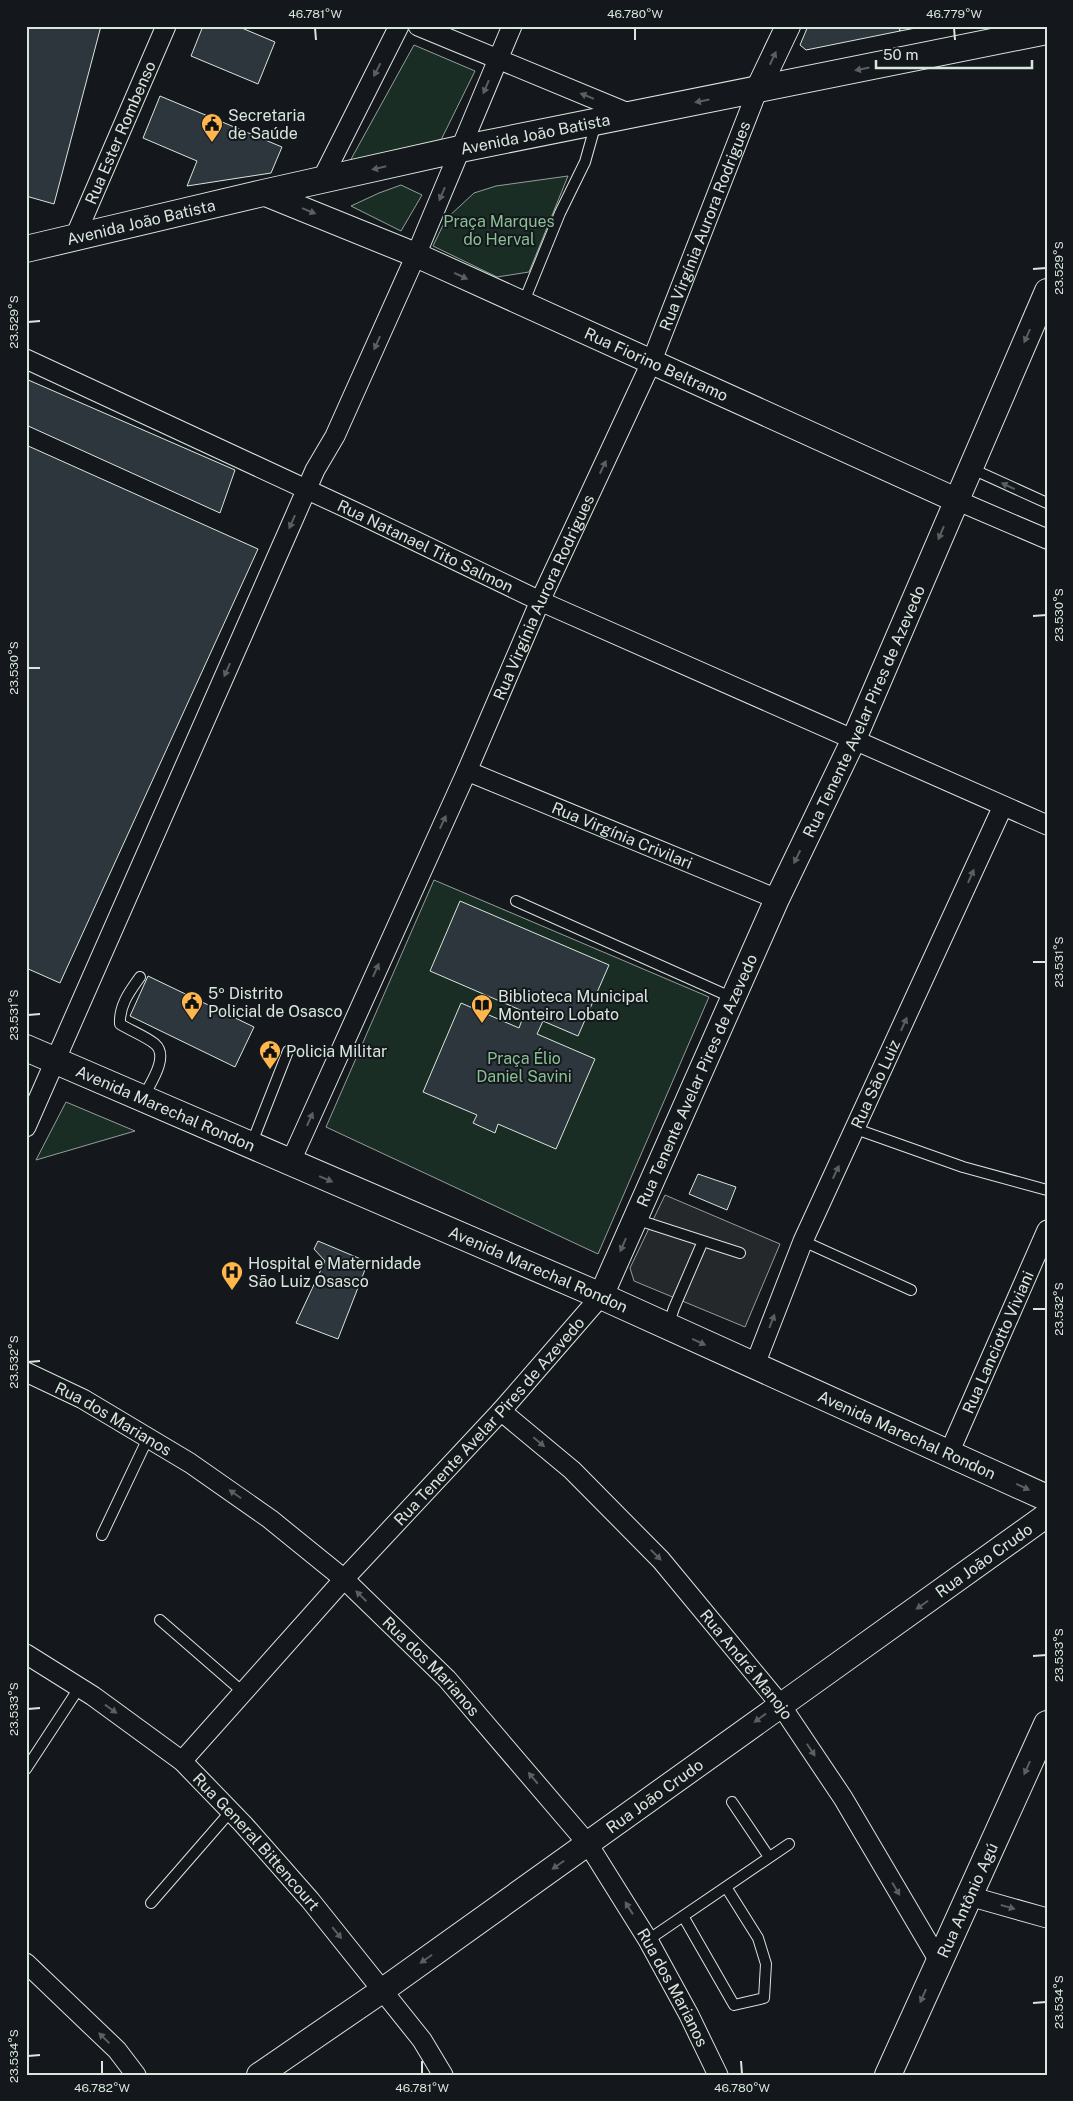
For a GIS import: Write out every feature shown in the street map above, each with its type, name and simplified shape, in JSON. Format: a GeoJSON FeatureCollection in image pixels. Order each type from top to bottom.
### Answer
{"type":"FeatureCollection","features":[{"type":"Feature","properties":{"kind":"main road","name":"Avenida João Batista"},"geometry":{"type":"LineString","coordinates":[[26,249],[460,149],[1047,32]]}},
{"type":"Feature","properties":{"kind":"main road","name":"Avenida Marechal Rondon"},"geometry":{"type":"LineString","coordinates":[[26,1048],[601,1296],[754,1367],[1047,1498]]}},
{"type":"Feature","properties":{"kind":"main road","name":"Rua Antônio Agú"},"geometry":{"type":"LineString","coordinates":[[888,2075],[1047,1724]]}},
{"type":"Feature","properties":{"kind":"street","name":"Rua Ester Rombenso"},"geometry":{"type":"LineString","coordinates":[[74,239],[166,26]]}},
{"type":"Feature","properties":{"kind":"street"},"geometry":{"type":"LineString","coordinates":[[321,181],[398,26]]}},
{"type":"Feature","properties":{"kind":"street"},"geometry":{"type":"LineString","coordinates":[[418,26],[632,115]]}},
{"type":"Feature","properties":{"kind":"street"},"geometry":{"type":"LineString","coordinates":[[26,1127],[315,470],[335,436],[416,255],[512,26]]}},
{"type":"Feature","properties":{"kind":"street","name":"Rua Virgínia Aurora Rodrigues"},"geometry":{"type":"LineString","coordinates":[[290,1163],[467,771],[540,601],[651,363],[758,89],[788,26]]}},
{"type":"Feature","properties":{"kind":"street","name":"Rua Fiorino Beltramo"},"geometry":{"type":"LineString","coordinates":[[264,193],[416,255],[651,363],[1047,539]]}},
{"type":"Feature","properties":{"kind":"street","name":"Rua Tenente Avelar Pires de Azevedo"},"geometry":{"type":"LineString","coordinates":[[182,1761],[344,1580],[501,1411],[601,1296],[732,998],[854,739],[1047,291]]}},
{"type":"Feature","properties":{"kind":"street","name":"Rua Natanael Tito Salmon"},"geometry":{"type":"LineString","coordinates":[[26,359],[308,489],[540,601],[1047,825]]}},
{"type":"Feature","properties":{"kind":"street","name":"Rua Virgínia Crivilari"},"geometry":{"type":"LineString","coordinates":[[467,771],[777,899]]}},
{"type":"Feature","properties":{"kind":"street","name":"Rua São Luiz"},"geometry":{"type":"LineString","coordinates":[[754,1367],[804,1241],[1003,806]]}},
{"type":"Feature","properties":{"kind":"street","name":"Rua Lanciotto Viviani"},"geometry":{"type":"LineString","coordinates":[[948,1453],[1047,1230]]}},
{"type":"Feature","properties":{"kind":"street","name":"Rua dos Marianos"},"geometry":{"type":"LineString","coordinates":[[26,1372],[83,1399],[190,1463],[270,1519],[344,1580],[447,1679],[588,1844],[648,1940],[689,2015],[718,2075]]}},
{"type":"Feature","properties":{"kind":"street","name":"Rua André Manojo"},"geometry":{"type":"LineString","coordinates":[[501,1411],[572,1470],[661,1560],[780,1704],[843,1798],[939,1961]]}},
{"type":"Feature","properties":{"kind":"street","name":"Rua João Crudo"},"geometry":{"type":"LineString","coordinates":[[259,2075],[383,1990],[780,1704],[925,1604],[1047,1515]]}},
{"type":"Feature","properties":{"kind":"street","name":"Rua General Bittencourt"},"geometry":{"type":"LineString","coordinates":[[26,1654],[79,1688],[182,1761],[310,1900],[422,2040],[443,2075]]}},
{"type":"Feature","properties":{"kind":"street"},"geometry":{"type":"LineString","coordinates":[[969,1896],[1047,1918]]}},
{"type":"Feature","properties":{"kind":"street"},"geometry":{"type":"LineString","coordinates":[[26,1963],[117,2050],[136,2075]]}},
{"type":"Feature","properties":{"kind":"lane"},"geometry":{"type":"LineString","coordinates":[[523,305],[560,212],[585,162],[596,122]]}},
{"type":"Feature","properties":{"kind":"lane"},"geometry":{"type":"LineString","coordinates":[[970,468],[1047,503]]}},
{"type":"Feature","properties":{"kind":"lane"},"geometry":{"type":"LineString","coordinates":[[516,902],[732,998]]}},
{"type":"Feature","properties":{"kind":"lane"},"geometry":{"type":"LineString","coordinates":[[140,977],[121,1007],[120,1024],[156,1045],[160,1053],[159,1065],[142,1099]]}},
{"type":"Feature","properties":{"kind":"lane"},"geometry":{"type":"LineString","coordinates":[[251,1146],[288,1051]]}},
{"type":"Feature","properties":{"kind":"lane"},"geometry":{"type":"LineString","coordinates":[[856,1129],[963,1167],[1047,1190]]}},
{"type":"Feature","properties":{"kind":"lane"},"geometry":{"type":"LineString","coordinates":[[635,1219],[740,1253]]}},
{"type":"Feature","properties":{"kind":"lane"},"geometry":{"type":"LineString","coordinates":[[668,1327],[674,1308],[703,1241]]}},
{"type":"Feature","properties":{"kind":"lane"},"geometry":{"type":"LineString","coordinates":[[804,1241],[911,1290]]}},
{"type":"Feature","properties":{"kind":"lane"},"geometry":{"type":"LineString","coordinates":[[102,1534],[148,1438]]}},
{"type":"Feature","properties":{"kind":"lane"},"geometry":{"type":"LineString","coordinates":[[160,1620],[244,1692]]}},
{"type":"Feature","properties":{"kind":"lane"},"geometry":{"type":"LineString","coordinates":[[26,1769],[79,1688]]}},
{"type":"Feature","properties":{"kind":"lane"},"geometry":{"type":"LineString","coordinates":[[732,1802],[769,1857]]}},
{"type":"Feature","properties":{"kind":"lane"},"geometry":{"type":"LineString","coordinates":[[151,1903],[231,1812]]}},
{"type":"Feature","properties":{"kind":"lane"},"geometry":{"type":"LineString","coordinates":[[648,1940],[789,1844]]}},
{"type":"Feature","properties":{"kind":"lane"},"geometry":{"type":"LineString","coordinates":[[684,1916],[734,2005],[764,1998],[766,1964],[758,1938],[726,1887]]}},
{"type":"Feature","properties":{"kind":"green space"},"geometry":{"type":"Polygon","coordinates":[[[414,45],[475,71],[441,140],[350,161],[414,45]]]}},
{"type":"Feature","properties":{"kind":"green space","name":"Praça Marques do Herval"},"geometry":{"type":"Polygon","coordinates":[[[568,176],[529,272],[497,277],[433,246],[446,219],[474,193],[496,186],[568,176]]]}},
{"type":"Feature","properties":{"kind":"green space","name":"Praça Marques do Herval"},"geometry":{"type":"Polygon","coordinates":[[[401,185],[422,195],[401,231],[351,206],[379,193],[401,185]]]}},
{"type":"Feature","properties":{"kind":"green space","name":"Praça Élio Daniel Savini"},"geometry":{"type":"Polygon","coordinates":[[[434,880],[709,997],[598,1254],[326,1127],[434,880]]]}},
{"type":"Feature","properties":{"kind":"green space"},"geometry":{"type":"Polygon","coordinates":[[[66,1102],[135,1131],[36,1160],[66,1102]]]}},
{"type":"Feature","properties":{"kind":"shaded area"},"geometry":{"type":"Polygon","coordinates":[[[665,1195],[780,1244],[745,1327],[634,1281],[630,1268],[665,1195]]]}},
{"type":"Feature","properties":{"kind":"building"},"geometry":{"type":"Polygon","coordinates":[[[26,26],[101,26],[54,204],[26,196],[26,26]]]}},
{"type":"Feature","properties":{"kind":"building"},"geometry":{"type":"Polygon","coordinates":[[[203,26],[237,26],[275,42],[258,84],[191,56],[203,26]]]}},
{"type":"Feature","properties":{"kind":"building"},"geometry":{"type":"Polygon","coordinates":[[[808,26],[899,26],[900,31],[806,50],[800,45],[808,26]]]}},
{"type":"Feature","properties":{"kind":"building"},"geometry":{"type":"Polygon","coordinates":[[[899,26],[926,26],[900,31],[899,26]]]}},
{"type":"Feature","properties":{"kind":"building","name":"Secretaria de Saúde"},"geometry":{"type":"Polygon","coordinates":[[[160,96],[282,147],[271,173],[187,186],[197,161],[143,138],[160,96]]]}},
{"type":"Feature","properties":{"kind":"building"},"geometry":{"type":"Polygon","coordinates":[[[26,379],[235,470],[220,513],[26,425],[26,379]]]}},
{"type":"Feature","properties":{"kind":"building"},"geometry":{"type":"Polygon","coordinates":[[[26,445],[258,549],[60,983],[26,968],[26,445]]]}},
{"type":"Feature","properties":{"kind":"building","name":"Biblioteca Municipal Monteiro Lobato"},"geometry":{"type":"Polygon","coordinates":[[[460,901],[609,965],[578,1036],[543,1021],[537,1034],[595,1059],[556,1149],[498,1124],[495,1133],[473,1123],[477,1115],[423,1092],[461,1003],[519,1028],[525,1012],[430,971],[460,901]]]}},
{"type":"Feature","properties":{"kind":"building","name":"5º Distrito Policial de Osasco"},"geometry":{"type":"Polygon","coordinates":[[[148,976],[254,1027],[235,1067],[130,1016],[148,976]]]}},
{"type":"Feature","properties":{"kind":"building"},"geometry":{"type":"Polygon","coordinates":[[[698,1174],[736,1187],[727,1210],[689,1194],[698,1174]]]}},
{"type":"Feature","properties":{"kind":"building"},"geometry":{"type":"Polygon","coordinates":[[[318,1241],[368,1262],[338,1339],[296,1323],[325,1261],[314,1249],[318,1241]]]}},
{"type":"Feature","properties":{"kind":"place","name":"Secretaria de Saúde"},"geometry":{"type":"Point","coordinates":[212,143]}},
{"type":"Feature","properties":{"kind":"place","name":"5º Distrito Policial de Osasco"},"geometry":{"type":"Point","coordinates":[192,1021]}},
{"type":"Feature","properties":{"kind":"place","name":"Biblioteca Municipal Monteiro Lobato"},"geometry":{"type":"Point","coordinates":[482,1024]}},
{"type":"Feature","properties":{"kind":"place","name":"Policia Militar"},"geometry":{"type":"Point","coordinates":[270,1070]}},
{"type":"Feature","properties":{"kind":"place","name":"Hospital e Maternidade São Luiz Osasco"},"geometry":{"type":"Point","coordinates":[232,1291]}}]}
